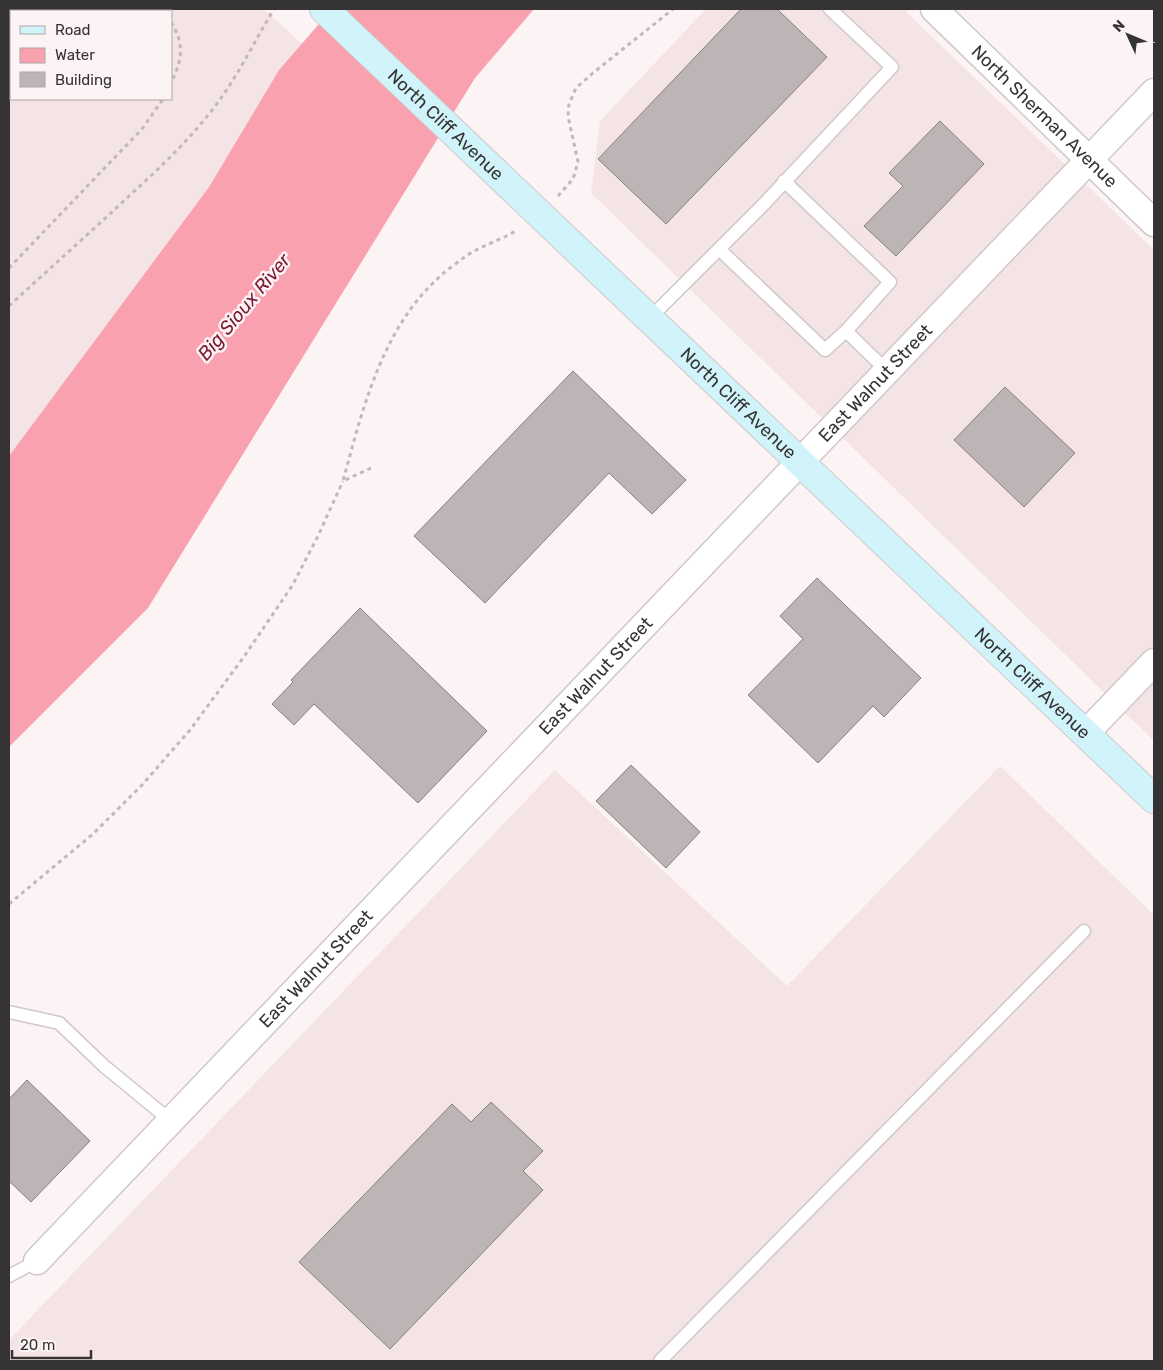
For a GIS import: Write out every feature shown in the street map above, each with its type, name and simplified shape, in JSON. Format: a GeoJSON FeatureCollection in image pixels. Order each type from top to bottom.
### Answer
{"type":"FeatureCollection","features":[{"type":"Feature","properties":{"kind":"main road","name":"North Cliff Avenue"},"geometry":{"type":"LineString","coordinates":[[324,9],[1154,799]]}},
{"type":"Feature","properties":{"kind":"street","name":"North Sherman Avenue"},"geometry":{"type":"LineString","coordinates":[[934,9],[1154,223]]}},
{"type":"Feature","properties":{"kind":"street","name":"East Walnut Street"},"geometry":{"type":"LineString","coordinates":[[37,1261],[1154,92]]}},
{"type":"Feature","properties":{"kind":"street"},"geometry":{"type":"LineString","coordinates":[[1086,733],[1154,662]]}},
{"type":"Feature","properties":{"kind":"lane"},"geometry":{"type":"LineString","coordinates":[[649,319],[719,249],[892,67],[830,9]]}},
{"type":"Feature","properties":{"kind":"lane"},"geometry":{"type":"LineString","coordinates":[[719,249],[825,350],[846,331],[890,282],[784,181]]}},
{"type":"Feature","properties":{"kind":"lane"},"geometry":{"type":"LineString","coordinates":[[846,331],[887,371]]}},
{"type":"Feature","properties":{"kind":"lane"},"geometry":{"type":"LineString","coordinates":[[660,1361],[1084,931]]}},
{"type":"Feature","properties":{"kind":"lane"},"geometry":{"type":"LineString","coordinates":[[9,1012],[59,1023],[104,1066],[170,1121]]}},
{"type":"Feature","properties":{"kind":"lane"},"geometry":{"type":"LineString","coordinates":[[9,1276],[37,1261]]}},
{"type":"Feature","properties":{"kind":"path"},"geometry":{"type":"LineString","coordinates":[[9,306],[104,220],[188,138],[231,84],[274,9]]}},
{"type":"Feature","properties":{"kind":"path"},"geometry":{"type":"LineString","coordinates":[[9,904],[92,834],[142,785],[190,730],[243,658],[292,586],[343,482],[366,401],[387,348],[410,309],[436,279],[472,252],[506,237],[541,215],[573,179],[578,162],[568,116],[569,104],[576,88],[593,72],[673,9]]}},
{"type":"Feature","properties":{"kind":"path"},"geometry":{"type":"LineString","coordinates":[[172,24],[177,32],[181,50],[178,69],[172,81]]}},
{"type":"Feature","properties":{"kind":"path"},"geometry":{"type":"LineString","coordinates":[[9,268],[142,129],[162,100]]}},
{"type":"Feature","properties":{"kind":"path"},"geometry":{"type":"LineString","coordinates":[[343,482],[371,468]]}},
{"type":"Feature","properties":{"kind":"shaded area"},"geometry":{"type":"Polygon","coordinates":[[[9,9],[264,9],[302,44],[279,70],[209,187],[9,456],[9,9]]]}},
{"type":"Feature","properties":{"kind":"shaded area"},"geometry":{"type":"Polygon","coordinates":[[[706,9],[909,9],[906,12],[1154,250],[1154,741],[591,193],[600,121],[706,9]]]}},
{"type":"Feature","properties":{"kind":"shaded area"},"geometry":{"type":"Polygon","coordinates":[[[1000,766],[1154,915],[1154,1361],[9,1361],[9,1340],[555,770],[787,986],[1000,766]]]}},
{"type":"Feature","properties":{"kind":"water","name":"Big Sioux River"},"geometry":{"type":"Polygon","coordinates":[[[332,9],[534,9],[475,78],[148,608],[9,747],[9,456],[209,187],[279,70],[332,9]]]}},
{"type":"Feature","properties":{"kind":"building"},"geometry":{"type":"Polygon","coordinates":[[[741,9],[777,9],[827,57],[666,224],[598,159],[741,9]]]}},
{"type":"Feature","properties":{"kind":"building"},"geometry":{"type":"Polygon","coordinates":[[[940,121],[984,164],[896,256],[864,226],[903,186],[889,173],[940,121]]]}},
{"type":"Feature","properties":{"kind":"building"},"geometry":{"type":"Polygon","coordinates":[[[573,371],[686,480],[652,514],[609,473],[485,603],[414,536],[573,371]]]}},
{"type":"Feature","properties":{"kind":"building"},"geometry":{"type":"Polygon","coordinates":[[[1005,387],[1075,453],[1024,507],[954,440],[1005,387]]]}},
{"type":"Feature","properties":{"kind":"building"},"geometry":{"type":"Polygon","coordinates":[[[817,578],[921,678],[884,717],[873,706],[818,763],[748,695],[803,639],[780,616],[817,578]]]}},
{"type":"Feature","properties":{"kind":"building"},"geometry":{"type":"Polygon","coordinates":[[[360,608],[487,731],[418,803],[314,704],[294,725],[272,704],[293,682],[291,680],[360,608]]]}},
{"type":"Feature","properties":{"kind":"building"},"geometry":{"type":"Polygon","coordinates":[[[631,765],[700,832],[666,868],[596,801],[631,765]]]}},
{"type":"Feature","properties":{"kind":"building"},"geometry":{"type":"Polygon","coordinates":[[[27,1080],[90,1141],[31,1202],[9,1181],[9,1099],[27,1080]]]}},
{"type":"Feature","properties":{"kind":"building"},"geometry":{"type":"Polygon","coordinates":[[[491,1102],[543,1151],[523,1171],[543,1190],[390,1349],[299,1262],[452,1104],[471,1122],[491,1102]]]}}]}
